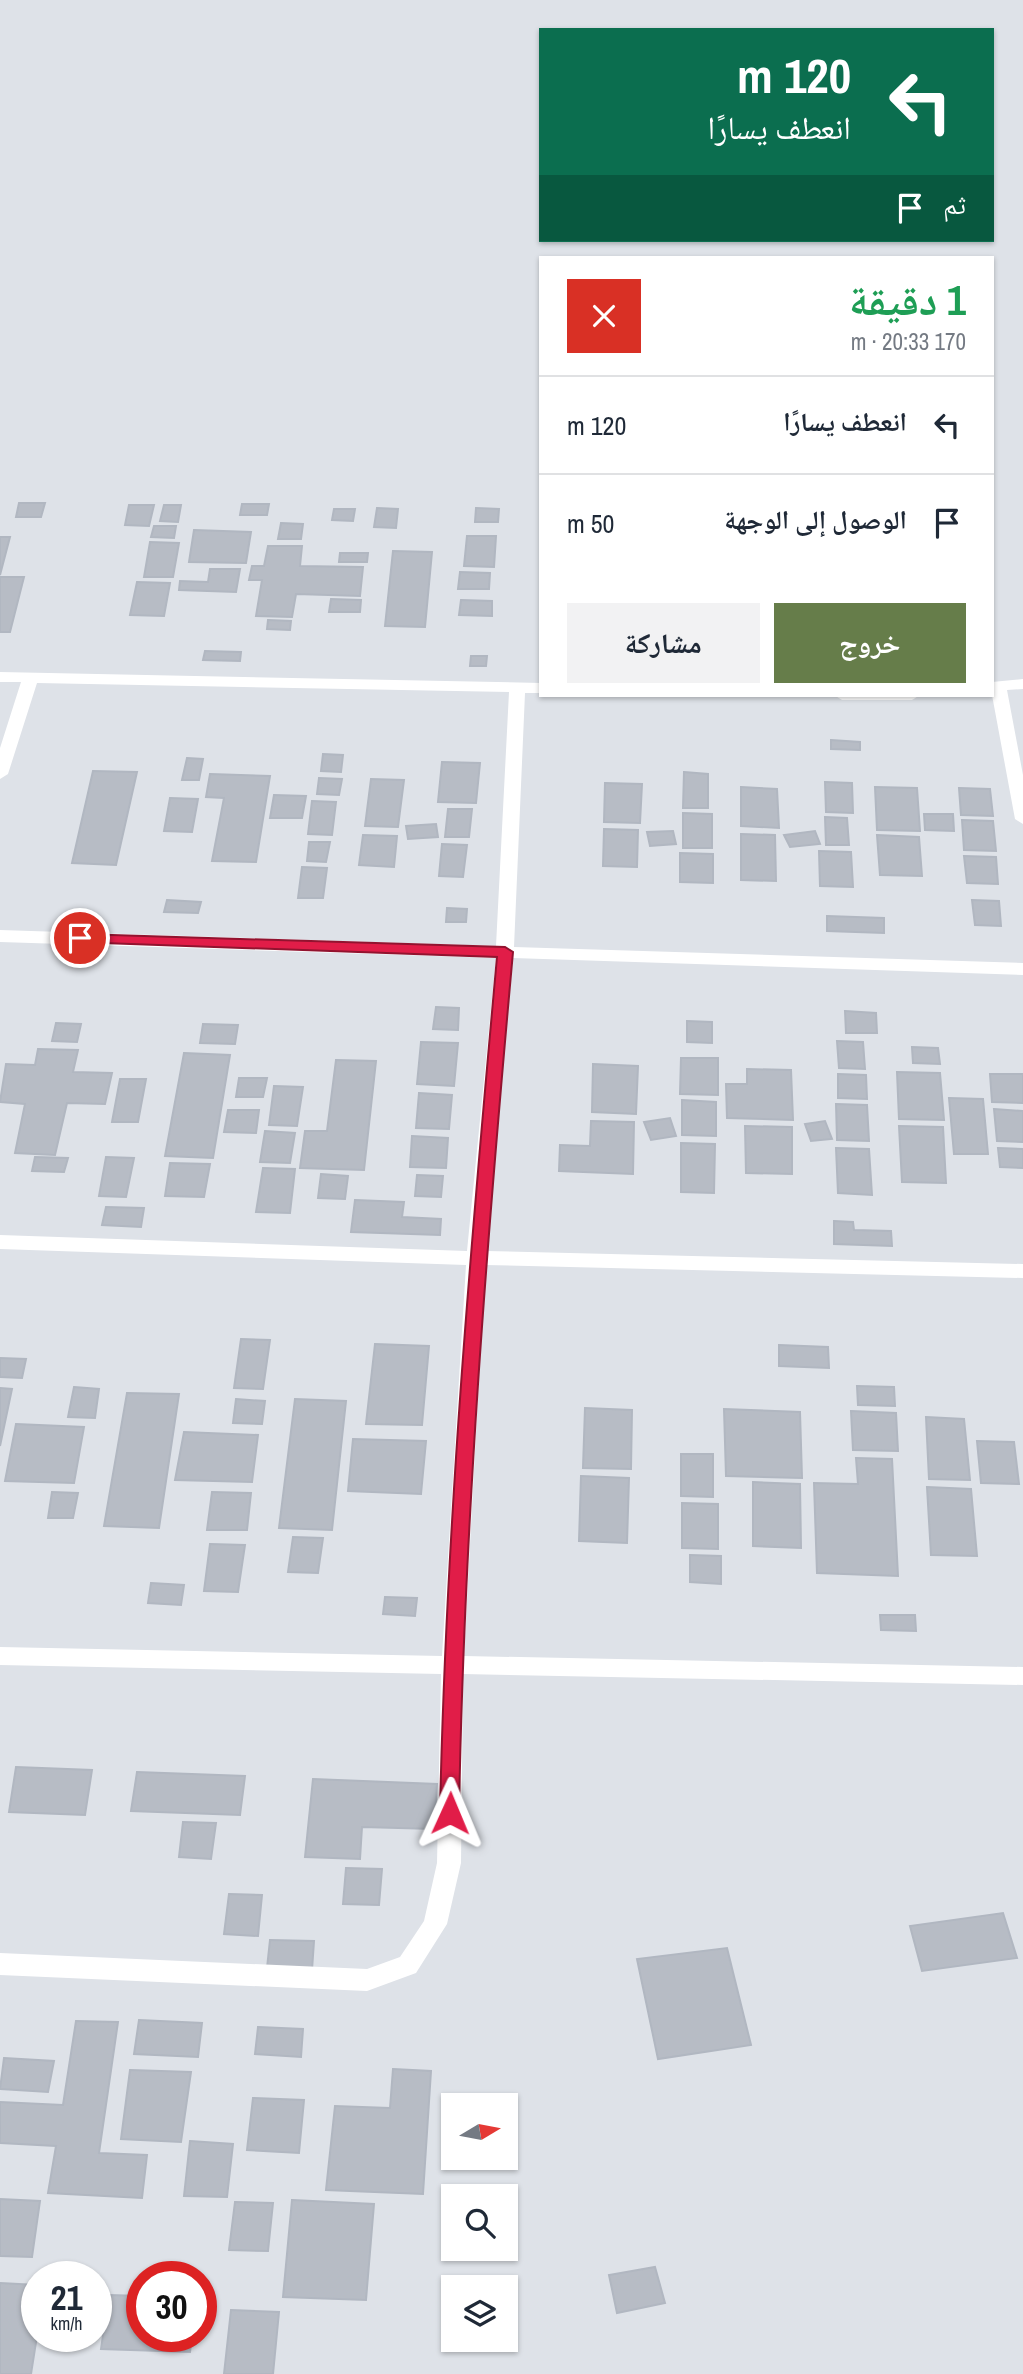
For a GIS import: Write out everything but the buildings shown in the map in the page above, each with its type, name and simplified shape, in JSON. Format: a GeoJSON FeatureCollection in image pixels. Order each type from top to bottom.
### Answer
{"type":"FeatureCollection","features":[{"type":"Feature","properties":{"kind":"street"},"geometry":{"type":"LineString","coordinates":[[0,677],[539,688]]}},
{"type":"Feature","properties":{"kind":"street"},"geometry":{"type":"LineString","coordinates":[[0,774],[30,678]]}},
{"type":"Feature","properties":{"kind":"street"},"geometry":{"type":"LineString","coordinates":[[1023,684],[995,687],[1023,818]]}},
{"type":"Feature","properties":{"kind":"street"},"geometry":{"type":"LineString","coordinates":[[0,1965],[367,1980],[408,1965],[435,1924],[449,1863],[453,1665],[477,1258],[505,952],[517,688]]}},
{"type":"Feature","properties":{"kind":"street"},"geometry":{"type":"LineString","coordinates":[[0,936],[1023,969]]}},
{"type":"Feature","properties":{"kind":"street"},"geometry":{"type":"LineString","coordinates":[[0,1242],[477,1258],[1023,1271]]}},
{"type":"Feature","properties":{"kind":"street"},"geometry":{"type":"LineString","coordinates":[[0,1656],[1023,1676]]}},
{"type":"Feature","properties":{"kind":"route"},"geometry":{"type":"LineString","coordinates":[[80,938],[505,952],[475,1286],[453,1665],[450,1813]]}}]}
